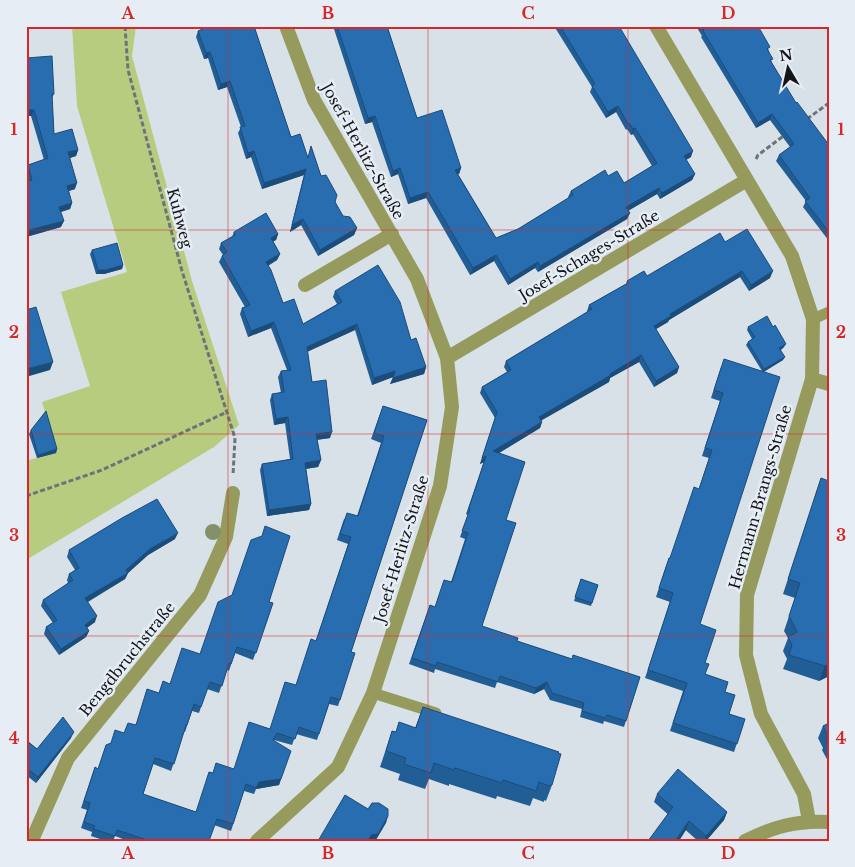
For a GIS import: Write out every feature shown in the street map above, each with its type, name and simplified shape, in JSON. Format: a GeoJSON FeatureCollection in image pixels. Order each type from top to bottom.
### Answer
{"type":"FeatureCollection","features":[{"type":"Feature","properties":{"kind":"street","name":"Josef-Herlitz-Straße"},"geometry":{"type":"LineString","coordinates":[[257,841],[338,767],[373,693],[440,486],[452,406],[447,358],[417,279],[314,100],[286,26]]}},
{"type":"Feature","properties":{"kind":"street","name":"Hermann-Brangs-Straße"},"geometry":{"type":"LineString","coordinates":[[656,26],[792,256],[813,319],[812,379],[747,595],[746,655],[762,714],[804,794],[809,821]]}},
{"type":"Feature","properties":{"kind":"street","name":"Josef-Schages-Straße"},"geometry":{"type":"LineString","coordinates":[[447,358],[747,180]]}},
{"type":"Feature","properties":{"kind":"street","name":"Josef-Herlitz-Straße"},"geometry":{"type":"LineString","coordinates":[[305,285],[392,234]]}},
{"type":"Feature","properties":{"kind":"street"},"geometry":{"type":"LineString","coordinates":[[812,379],[829,384]]}},
{"type":"Feature","properties":{"kind":"street","name":"Bengdbruchstraße"},"geometry":{"type":"LineString","coordinates":[[31,839],[68,758],[200,596],[226,537],[233,493]]}},
{"type":"Feature","properties":{"kind":"street"},"geometry":{"type":"LineString","coordinates":[[745,841],[772,829],[793,823],[809,821],[829,822]]}},
{"type":"Feature","properties":{"kind":"lane"},"geometry":{"type":"LineString","coordinates":[[813,319],[829,312]]}},
{"type":"Feature","properties":{"kind":"lane"},"geometry":{"type":"LineString","coordinates":[[373,693],[448,717]]}},
{"type":"Feature","properties":{"kind":"path","name":"Kuhweg"},"geometry":{"type":"LineString","coordinates":[[125,26],[128,70],[182,271],[235,438],[233,493]]}},
{"type":"Feature","properties":{"kind":"path"},"geometry":{"type":"LineString","coordinates":[[805,120],[829,103]]}},
{"type":"Feature","properties":{"kind":"path"},"geometry":{"type":"LineString","coordinates":[[747,180],[758,155],[790,132]]}},
{"type":"Feature","properties":{"kind":"path"},"geometry":{"type":"LineString","coordinates":[[26,496],[102,470],[227,412]]}},
{"type":"Feature","properties":{"kind":"green space"},"geometry":{"type":"Polygon","coordinates":[[[72,26],[136,26],[132,56],[192,281],[239,425],[214,447],[26,560],[26,461],[57,452],[42,402],[90,386],[61,292],[127,272],[77,106],[72,26]]]}},
{"type":"Feature","properties":{"kind":"building"},"geometry":{"type":"Polygon","coordinates":[[[204,26],[254,26],[291,137],[300,134],[308,158],[311,146],[321,176],[326,175],[337,195],[335,202],[343,216],[350,217],[357,228],[320,250],[303,219],[292,225],[306,169],[264,183],[254,151],[248,153],[240,127],[245,126],[230,81],[221,84],[210,52],[206,53],[198,31],[205,28],[204,26]]]}},
{"type":"Feature","properties":{"kind":"building"},"geometry":{"type":"Polygon","coordinates":[[[337,26],[387,26],[417,118],[442,110],[461,168],[455,170],[496,238],[518,229],[573,195],[571,191],[605,170],[608,176],[617,171],[624,183],[657,163],[635,128],[633,129],[628,124],[618,106],[608,112],[592,86],[595,84],[560,26],[619,26],[693,151],[684,156],[695,174],[662,193],[659,188],[626,207],[630,213],[540,266],[538,262],[510,279],[496,255],[473,268],[428,192],[410,198],[400,168],[393,171],[375,116],[368,118],[337,26]]]}},
{"type":"Feature","properties":{"kind":"building"},"geometry":{"type":"Polygon","coordinates":[[[702,26],[758,26],[770,47],[767,49],[773,59],[770,60],[796,103],[829,145],[829,232],[805,201],[810,198],[779,155],[794,144],[772,114],[758,123],[703,31],[702,26]]]}},
{"type":"Feature","properties":{"kind":"building"},"geometry":{"type":"Polygon","coordinates":[[[52,56],[54,134],[72,129],[78,150],[68,152],[77,183],[67,186],[72,203],[59,207],[64,221],[26,231],[26,182],[32,180],[28,165],[48,158],[34,110],[26,110],[26,58],[52,56]]]}},
{"type":"Feature","properties":{"kind":"building"},"geometry":{"type":"Polygon","coordinates":[[[266,213],[278,234],[271,238],[280,254],[266,262],[271,270],[283,303],[294,299],[303,324],[342,302],[335,291],[378,265],[400,302],[411,340],[416,338],[426,367],[393,378],[395,371],[374,378],[357,324],[307,347],[312,382],[326,380],[332,432],[316,434],[321,460],[305,463],[311,504],[269,510],[262,464],[293,459],[288,417],[276,419],[272,394],[284,392],[281,371],[291,370],[274,322],[251,331],[242,308],[250,305],[222,256],[227,252],[221,243],[235,235],[234,232],[266,213]]]}},
{"type":"Feature","properties":{"kind":"building"},"geometry":{"type":"Polygon","coordinates":[[[747,229],[773,271],[751,285],[742,271],[670,314],[671,316],[654,326],[679,367],[656,381],[641,355],[611,375],[539,417],[542,422],[493,451],[525,462],[506,520],[516,523],[482,626],[518,638],[517,641],[572,659],[573,655],[640,677],[626,721],[607,715],[605,718],[582,711],[584,703],[552,693],[547,682],[536,688],[500,676],[498,682],[437,662],[436,666],[412,658],[430,605],[435,607],[444,580],[452,582],[468,533],[462,531],[486,456],[482,458],[497,412],[482,387],[511,370],[506,361],[592,309],[589,305],[628,283],[627,281],[644,271],[647,276],[720,233],[725,242],[747,229]]]}},
{"type":"Feature","properties":{"kind":"building"},"geometry":{"type":"Polygon","coordinates":[[[117,243],[123,265],[106,270],[98,270],[92,250],[117,243]]]}},
{"type":"Feature","properties":{"kind":"building"},"geometry":{"type":"Polygon","coordinates":[[[36,307],[53,362],[26,369],[26,310],[36,307]]]}},
{"type":"Feature","properties":{"kind":"building"},"geometry":{"type":"Polygon","coordinates":[[[767,316],[773,327],[775,325],[786,344],[779,348],[785,357],[764,369],[748,342],[755,337],[748,327],[767,316]]]}},
{"type":"Feature","properties":{"kind":"building"},"geometry":{"type":"Polygon","coordinates":[[[724,359],[780,377],[700,624],[716,630],[705,663],[709,664],[705,674],[728,682],[725,692],[735,695],[729,714],[745,719],[737,744],[673,723],[687,683],[648,670],[673,593],[659,588],[694,487],[699,489],[712,450],[705,448],[723,393],[714,390],[724,359]]]}},
{"type":"Feature","properties":{"kind":"building"},"geometry":{"type":"Polygon","coordinates":[[[383,406],[427,420],[351,652],[355,653],[340,700],[331,697],[319,734],[299,727],[295,739],[277,733],[273,740],[291,751],[281,779],[259,782],[256,788],[246,784],[233,824],[217,819],[209,841],[150,841],[117,830],[115,836],[93,829],[95,826],[84,822],[90,803],[84,801],[95,767],[98,769],[106,745],[111,743],[115,730],[124,733],[128,723],[136,725],[147,689],[159,693],[163,681],[170,684],[182,648],[200,654],[218,602],[232,595],[251,540],[262,536],[265,526],[290,536],[269,602],[273,603],[256,653],[237,647],[231,664],[229,663],[222,686],[210,682],[201,707],[194,704],[174,764],[155,758],[143,794],[196,812],[209,772],[213,773],[216,763],[234,769],[249,722],[270,729],[285,682],[296,685],[311,639],[316,641],[351,537],[340,534],[347,513],[358,516],[384,436],[374,433],[383,406]]]}},
{"type":"Feature","properties":{"kind":"building"},"geometry":{"type":"Polygon","coordinates":[[[46,411],[57,449],[38,455],[31,430],[46,411]]]}},
{"type":"Feature","properties":{"kind":"building"},"geometry":{"type":"Polygon","coordinates":[[[821,478],[829,481],[829,664],[825,666],[789,655],[792,645],[788,637],[797,632],[789,616],[800,583],[788,579],[821,478]]]}},
{"type":"Feature","properties":{"kind":"building"},"geometry":{"type":"Polygon","coordinates":[[[157,499],[178,533],[150,549],[126,570],[128,573],[85,598],[97,616],[85,625],[89,631],[61,649],[46,627],[57,620],[43,600],[73,580],[69,574],[79,568],[69,550],[157,499]]]}},
{"type":"Feature","properties":{"kind":"building"},"geometry":{"type":"Polygon","coordinates":[[[581,579],[598,585],[592,603],[575,597],[581,579]]]}},
{"type":"Feature","properties":{"kind":"building"},"geometry":{"type":"Polygon","coordinates":[[[423,707],[559,752],[561,754],[552,785],[549,786],[539,782],[536,791],[503,780],[502,783],[434,763],[431,773],[404,764],[406,758],[386,751],[392,731],[396,732],[399,722],[416,728],[423,707]]]}},
{"type":"Feature","properties":{"kind":"building"},"geometry":{"type":"Polygon","coordinates":[[[63,717],[74,732],[38,777],[26,768],[26,740],[37,749],[63,717]]]}},
{"type":"Feature","properties":{"kind":"building"},"geometry":{"type":"Polygon","coordinates":[[[829,723],[829,742],[823,726],[829,723]]]}},
{"type":"Feature","properties":{"kind":"building"},"geometry":{"type":"Polygon","coordinates":[[[678,769],[727,812],[706,836],[689,821],[675,841],[648,841],[673,807],[657,794],[678,769]]]}},
{"type":"Feature","properties":{"kind":"building"},"geometry":{"type":"Polygon","coordinates":[[[345,795],[368,809],[372,803],[379,803],[388,809],[388,816],[378,834],[371,835],[368,841],[318,841],[345,795]]]}}]}
